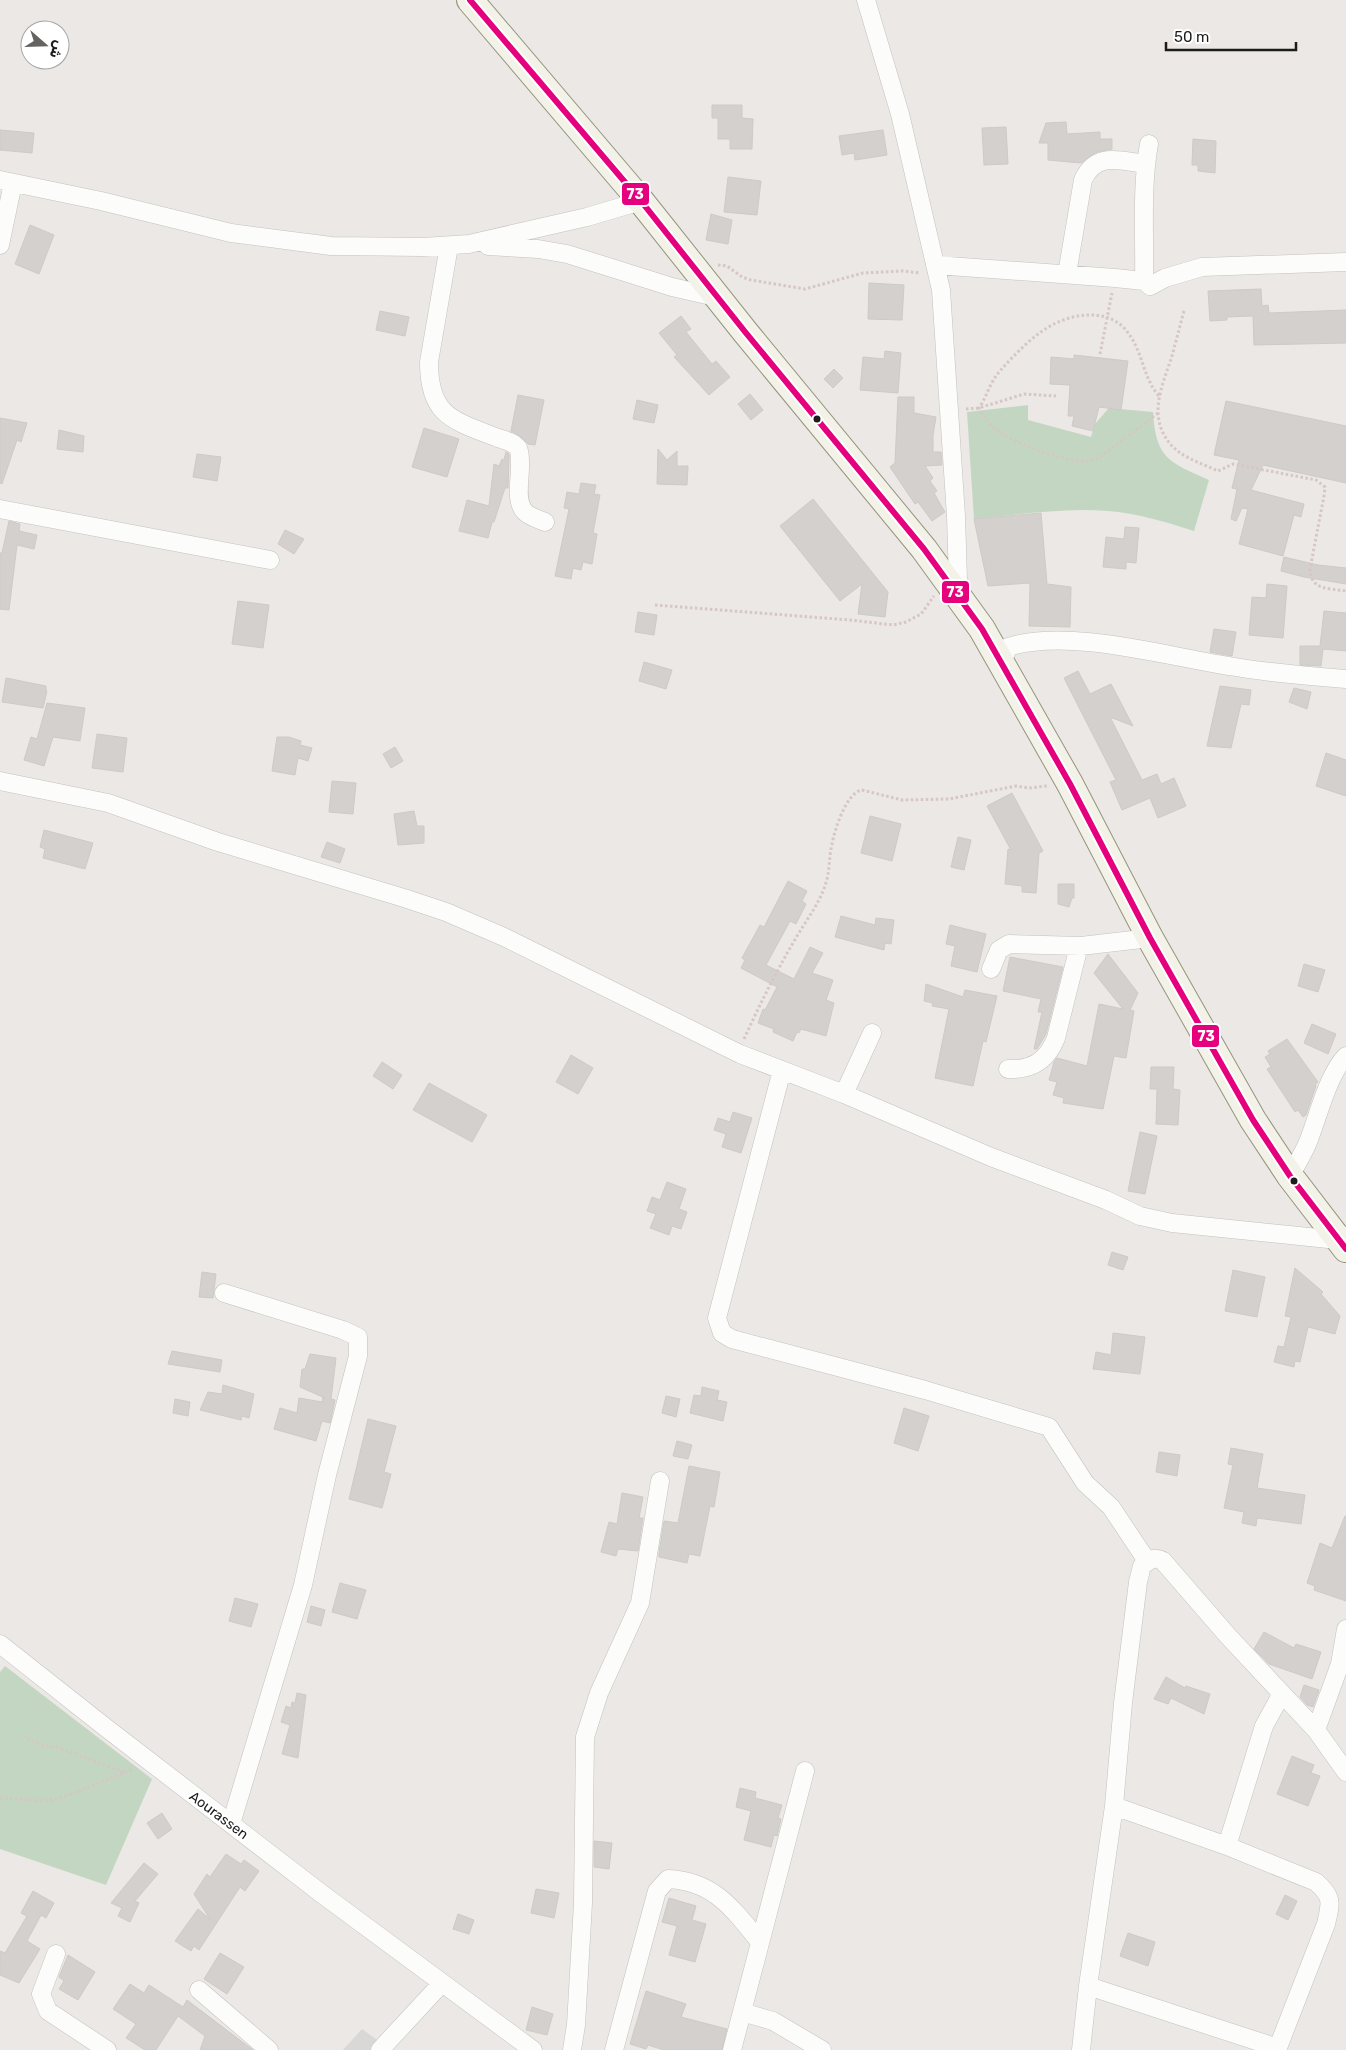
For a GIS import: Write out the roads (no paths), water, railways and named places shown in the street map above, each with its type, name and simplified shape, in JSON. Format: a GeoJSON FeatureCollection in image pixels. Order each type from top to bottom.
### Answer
{"type":"FeatureCollection","features":[{"type":"Feature","properties":{"kind":"main road"},"geometry":{"type":"LineString","coordinates":[[470,0],[641,200],[966,606],[1002,663],[1070,784],[1150,938],[1253,1120],[1290,1176],[1343,1240]]}},
{"type":"Feature","properties":{"kind":"street"},"geometry":{"type":"LineString","coordinates":[[866,0],[900,114],[944,311],[958,580],[966,606]]}},
{"type":"Feature","properties":{"kind":"street"},"geometry":{"type":"LineString","coordinates":[[1144,280],[1146,164],[1149,144]]}},
{"type":"Feature","properties":{"kind":"street"},"geometry":{"type":"LineString","coordinates":[[1067,274],[1083,180],[1087,171],[1098,161],[1106,160],[1146,164]]}},
{"type":"Feature","properties":{"kind":"street"},"geometry":{"type":"LineString","coordinates":[[0,245],[7,182],[101,201],[230,233],[318,245],[448,246],[469,244],[588,217],[641,200]]}},
{"type":"Feature","properties":{"kind":"street"},"geometry":{"type":"LineString","coordinates":[[469,244],[538,249],[567,254],[672,287],[720,298]]}},
{"type":"Feature","properties":{"kind":"street"},"geometry":{"type":"LineString","coordinates":[[448,246],[429,362],[429,380],[433,398],[440,409],[448,415],[469,427],[510,442],[517,448],[520,458],[520,496],[522,508],[526,513],[545,522]]}},
{"type":"Feature","properties":{"kind":"street"},"geometry":{"type":"LineString","coordinates":[[936,270],[1067,274],[1144,280],[1150,286],[1165,278],[1202,267],[1346,262]]}},
{"type":"Feature","properties":{"kind":"street"},"geometry":{"type":"LineString","coordinates":[[0,509],[270,560]]}},
{"type":"Feature","properties":{"kind":"street"},"geometry":{"type":"LineString","coordinates":[[1002,663],[1008,647],[1039,641],[1074,640],[1231,666],[1346,679]]}},
{"type":"Feature","properties":{"kind":"street"},"geometry":{"type":"LineString","coordinates":[[0,781],[108,803],[218,842],[446,912],[504,938],[740,1054],[844,1094],[992,1157],[1106,1200],[1140,1216],[1172,1224],[1343,1240]]}},
{"type":"Feature","properties":{"kind":"street"},"geometry":{"type":"LineString","coordinates":[[991,969],[999,950],[1009,944],[1078,946],[1150,938]]}},
{"type":"Feature","properties":{"kind":"street"},"geometry":{"type":"LineString","coordinates":[[1008,1069],[1030,1067],[1038,1063],[1051,1050],[1056,1038],[1078,946]]}},
{"type":"Feature","properties":{"kind":"street"},"geometry":{"type":"LineString","coordinates":[[844,1094],[872,1034]]}},
{"type":"Feature","properties":{"kind":"street"},"geometry":{"type":"LineString","coordinates":[[1290,1176],[1307,1145],[1332,1078],[1346,1056]]}},
{"type":"Feature","properties":{"kind":"street"},"geometry":{"type":"LineString","coordinates":[[782,1070],[717,1318],[722,1333],[732,1339],[925,1390],[1049,1427],[1085,1484],[1111,1507],[1147,1561]]}},
{"type":"Feature","properties":{"kind":"street"},"geometry":{"type":"LineString","coordinates":[[224,1293],[343,1330],[358,1337],[358,1356],[327,1475],[303,1585],[231,1824]]}},
{"type":"Feature","properties":{"kind":"street"},"geometry":{"type":"LineString","coordinates":[[572,2050],[576,2024],[583,1903],[585,1737],[599,1693],[640,1603],[660,1480]]}},
{"type":"Feature","properties":{"kind":"street"},"geometry":{"type":"LineString","coordinates":[[1082,2050],[1088,1986],[1114,1806],[1123,1703],[1138,1582],[1142,1566],[1147,1561],[1159,1558],[1163,1561],[1281,1695],[1316,1730],[1346,1772]]}},
{"type":"Feature","properties":{"kind":"street"},"geometry":{"type":"LineString","coordinates":[[1316,1730],[1340,1664],[1346,1629]]}},
{"type":"Feature","properties":{"kind":"street","name":"Aourassen"},"geometry":{"type":"LineString","coordinates":[[0,1644],[148,1761],[533,2050]]}},
{"type":"Feature","properties":{"kind":"street"},"geometry":{"type":"LineString","coordinates":[[1227,1846],[1264,1726],[1281,1695]]}},
{"type":"Feature","properties":{"kind":"street"},"geometry":{"type":"LineString","coordinates":[[732,2050],[804,1771]]}},
{"type":"Feature","properties":{"kind":"street"},"geometry":{"type":"LineString","coordinates":[[1088,1986],[1278,2049],[1326,1924],[1331,1904],[1327,1892],[1316,1882],[1227,1846],[1114,1806]]}},
{"type":"Feature","properties":{"kind":"street"},"geometry":{"type":"LineString","coordinates":[[614,2050],[657,1891],[668,1879],[684,1880],[714,1891],[741,1918],[760,1942]]}},
{"type":"Feature","properties":{"kind":"street"},"geometry":{"type":"LineString","coordinates":[[56,1954],[41,1994],[48,2011],[107,2050]]}},
{"type":"Feature","properties":{"kind":"street"},"geometry":{"type":"LineString","coordinates":[[380,2050],[442,1983]]}},
{"type":"Feature","properties":{"kind":"street"},"geometry":{"type":"LineString","coordinates":[[199,1990],[269,2050]]}},
{"type":"Feature","properties":{"kind":"street"},"geometry":{"type":"LineString","coordinates":[[742,2012],[773,2021],[822,2050]]}}]}
